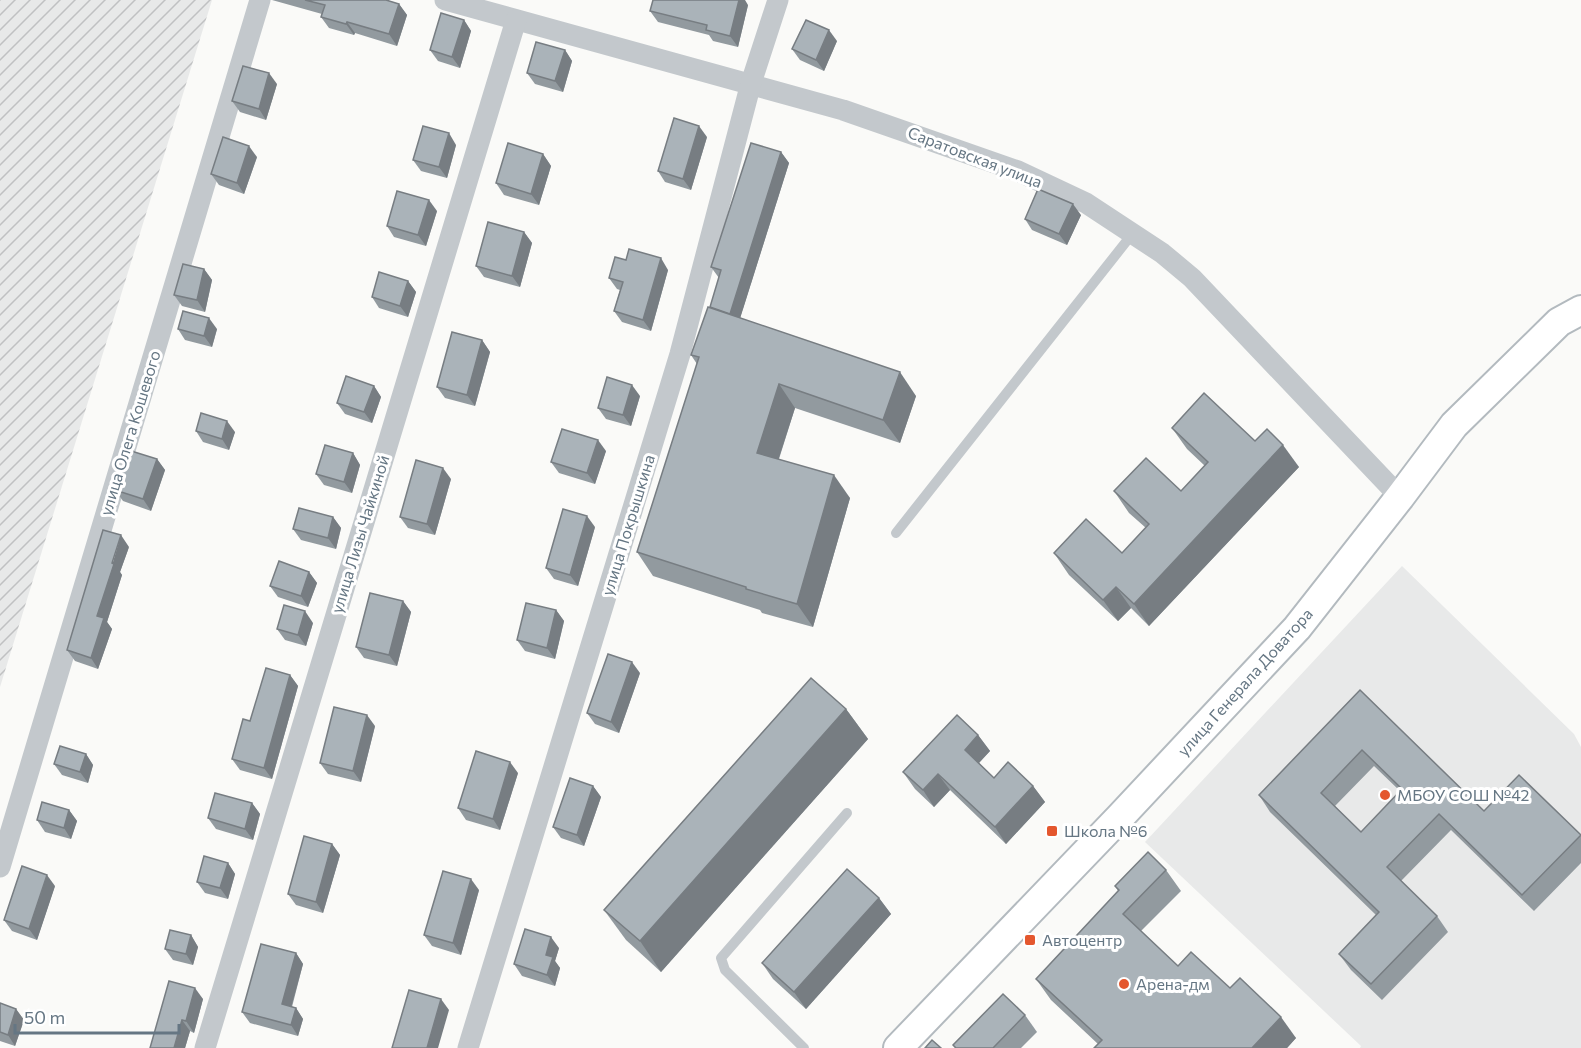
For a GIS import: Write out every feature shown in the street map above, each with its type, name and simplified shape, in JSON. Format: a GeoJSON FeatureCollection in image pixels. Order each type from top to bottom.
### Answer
{"type":"FeatureCollection","features":[{"type":"Feature","properties":{"kind":"street","name":"улица Олега Кошевого"},"geometry":{"type":"LineString","coordinates":[[0,867],[260,0]]}},
{"type":"Feature","properties":{"kind":"street","name":"Саратовская улица"},"geometry":{"type":"LineString","coordinates":[[445,0],[843,110],[1018,171],[1086,203],[1134,233],[1192,278],[1400,497]]}},
{"type":"Feature","properties":{"kind":"street","name":"улица Покрышкина"},"geometry":{"type":"LineString","coordinates":[[468,1048],[680,354],[751,83],[778,0]]}},
{"type":"Feature","properties":{"kind":"street","name":"улица Лизы Чайкиной"},"geometry":{"type":"LineString","coordinates":[[205,1048],[516,20]]}},
{"type":"Feature","properties":{"kind":"street","name":"улица Генерала Доватора"},"geometry":{"type":"LineString","coordinates":[[898,1048],[1120,817],[1297,628],[1454,425],[1558,322],[1581,310]]}},
{"type":"Feature","properties":{"kind":"lane"},"geometry":{"type":"LineString","coordinates":[[896,533],[1134,233]]}},
{"type":"Feature","properties":{"kind":"lane"},"geometry":{"type":"LineString","coordinates":[[804,1048],[725,970],[721,958],[847,813]]}},
{"type":"Feature","properties":{"kind":"shaded area"},"geometry":{"type":"Polygon","coordinates":[[[0,0],[212,0],[0,687],[0,0]]]}},
{"type":"Feature","properties":{"kind":"shaded area","name":"МБОУ СОШ №42"},"geometry":{"type":"Polygon","coordinates":[[[1402,566],[1574,734],[1581,747],[1581,1048],[1360,1048],[1361,1046],[1145,842],[1402,566]]]}},
{"type":"Feature","properties":{"kind":"building"},"geometry":{"type":"Polygon","coordinates":[[[305,0],[386,0],[399,4],[389,34],[321,17],[325,5],[305,0]]]}},
{"type":"Feature","properties":{"kind":"building"},"geometry":{"type":"Polygon","coordinates":[[[653,0],[739,0],[730,36],[706,30],[707,25],[650,11],[653,0]]]}},
{"type":"Feature","properties":{"kind":"building"},"geometry":{"type":"Polygon","coordinates":[[[441,13],[464,20],[452,57],[430,50],[441,13]]]}},
{"type":"Feature","properties":{"kind":"building"},"geometry":{"type":"Polygon","coordinates":[[[806,20],[829,30],[816,60],[792,49],[806,20]]]}},
{"type":"Feature","properties":{"kind":"building"},"geometry":{"type":"Polygon","coordinates":[[[536,42],[565,50],[555,81],[527,73],[536,42]]]}},
{"type":"Feature","properties":{"kind":"building"},"geometry":{"type":"Polygon","coordinates":[[[243,66],[269,73],[259,109],[232,101],[243,66]]]}},
{"type":"Feature","properties":{"kind":"building"},"geometry":{"type":"Polygon","coordinates":[[[674,118],[699,126],[683,179],[658,171],[674,118]]]}},
{"type":"Feature","properties":{"kind":"building"},"geometry":{"type":"Polygon","coordinates":[[[423,126],[449,133],[439,167],[413,160],[423,126]]]}},
{"type":"Feature","properties":{"kind":"building"},"geometry":{"type":"Polygon","coordinates":[[[223,137],[249,146],[237,183],[211,174],[223,137]]]}},
{"type":"Feature","properties":{"kind":"building"},"geometry":{"type":"Polygon","coordinates":[[[508,143],[543,154],[531,194],[496,183],[508,143]]]}},
{"type":"Feature","properties":{"kind":"building"},"geometry":{"type":"Polygon","coordinates":[[[751,143],[781,152],[730,314],[710,307],[721,270],[711,267],[751,143]]]}},
{"type":"Feature","properties":{"kind":"building"},"geometry":{"type":"Polygon","coordinates":[[[1038,189],[1073,204],[1059,234],[1025,219],[1038,189]]]}},
{"type":"Feature","properties":{"kind":"building"},"geometry":{"type":"Polygon","coordinates":[[[397,191],[429,200],[418,235],[387,226],[397,191]]]}},
{"type":"Feature","properties":{"kind":"building"},"geometry":{"type":"Polygon","coordinates":[[[488,222],[524,232],[512,276],[476,266],[488,222]]]}},
{"type":"Feature","properties":{"kind":"building"},"geometry":{"type":"Polygon","coordinates":[[[629,249],[661,258],[643,320],[614,311],[623,282],[609,278],[615,257],[626,260],[629,249]]]}},
{"type":"Feature","properties":{"kind":"building"},"geometry":{"type":"Polygon","coordinates":[[[183,264],[204,269],[197,300],[174,295],[183,264]]]}},
{"type":"Feature","properties":{"kind":"building"},"geometry":{"type":"Polygon","coordinates":[[[379,272],[408,281],[400,306],[372,297],[379,272]]]}},
{"type":"Feature","properties":{"kind":"building"},"geometry":{"type":"Polygon","coordinates":[[[708,307],[900,372],[883,420],[779,384],[757,453],[834,475],[797,604],[637,552],[699,357],[691,355],[708,307]]]}},
{"type":"Feature","properties":{"kind":"building"},"geometry":{"type":"Polygon","coordinates":[[[183,311],[209,318],[204,336],[178,329],[183,311]]]}},
{"type":"Feature","properties":{"kind":"building"},"geometry":{"type":"Polygon","coordinates":[[[452,332],[482,340],[467,395],[437,387],[452,332]]]}},
{"type":"Feature","properties":{"kind":"building"},"geometry":{"type":"Polygon","coordinates":[[[346,376],[374,386],[364,412],[337,403],[346,376]]]}},
{"type":"Feature","properties":{"kind":"building"},"geometry":{"type":"Polygon","coordinates":[[[607,377],[632,385],[623,415],[598,408],[607,377]]]}},
{"type":"Feature","properties":{"kind":"building"},"geometry":{"type":"Polygon","coordinates":[[[1204,393],[1255,441],[1267,429],[1283,445],[1134,604],[1116,587],[1103,600],[1054,553],[1086,519],[1122,553],[1149,524],[1114,491],[1146,458],[1181,491],[1208,462],[1172,428],[1204,393]]]}},
{"type":"Feature","properties":{"kind":"building"},"geometry":{"type":"Polygon","coordinates":[[[201,413],[227,421],[222,439],[196,431],[201,413]]]}},
{"type":"Feature","properties":{"kind":"building"},"geometry":{"type":"Polygon","coordinates":[[[562,429],[598,440],[587,473],[551,462],[562,429]]]}},
{"type":"Feature","properties":{"kind":"building"},"geometry":{"type":"Polygon","coordinates":[[[325,445],[353,453],[344,482],[316,474],[325,445]]]}},
{"type":"Feature","properties":{"kind":"building"},"geometry":{"type":"Polygon","coordinates":[[[128,450],[157,459],[143,499],[115,490],[128,450]]]}},
{"type":"Feature","properties":{"kind":"building"},"geometry":{"type":"Polygon","coordinates":[[[416,460],[443,468],[427,524],[400,517],[416,460]]]}},
{"type":"Feature","properties":{"kind":"building"},"geometry":{"type":"Polygon","coordinates":[[[299,508],[333,517],[328,538],[293,529],[299,508]]]}},
{"type":"Feature","properties":{"kind":"building"},"geometry":{"type":"Polygon","coordinates":[[[563,509],[587,516],[570,575],[546,568],[563,509]]]}},
{"type":"Feature","properties":{"kind":"building"},"geometry":{"type":"Polygon","coordinates":[[[103,530],[121,535],[97,616],[104,618],[91,658],[67,650],[103,530]]]}},
{"type":"Feature","properties":{"kind":"building"},"geometry":{"type":"Polygon","coordinates":[[[279,561],[309,572],[301,596],[270,586],[279,561]]]}},
{"type":"Feature","properties":{"kind":"building"},"geometry":{"type":"Polygon","coordinates":[[[370,593],[403,601],[389,655],[356,647],[370,593]]]}},
{"type":"Feature","properties":{"kind":"building"},"geometry":{"type":"Polygon","coordinates":[[[526,603],[556,610],[547,648],[517,640],[526,603]]]}},
{"type":"Feature","properties":{"kind":"building"},"geometry":{"type":"Polygon","coordinates":[[[284,605],[305,611],[298,635],[277,629],[284,605]]]}},
{"type":"Feature","properties":{"kind":"building"},"geometry":{"type":"Polygon","coordinates":[[[608,654],[632,662],[611,722],[587,713],[608,654]]]}},
{"type":"Feature","properties":{"kind":"building"},"geometry":{"type":"Polygon","coordinates":[[[266,668],[290,675],[264,768],[232,759],[243,719],[250,721],[266,668]]]}},
{"type":"Feature","properties":{"kind":"building"},"geometry":{"type":"Polygon","coordinates":[[[811,678],[846,709],[640,941],[604,910],[811,678]]]}},
{"type":"Feature","properties":{"kind":"building"},"geometry":{"type":"Polygon","coordinates":[[[1360,690],[1484,811],[1519,775],[1581,835],[1522,895],[1439,814],[1387,867],[1437,916],[1371,984],[1339,954],[1379,912],[1259,795],[1360,690]],[[1362,750],[1321,793],[1361,832],[1402,789],[1362,750]]]}},
{"type":"Feature","properties":{"kind":"building"},"geometry":{"type":"Polygon","coordinates":[[[334,707],[367,715],[353,771],[320,763],[334,707]]]}},
{"type":"Feature","properties":{"kind":"building"},"geometry":{"type":"Polygon","coordinates":[[[957,715],[978,735],[965,750],[994,778],[1008,762],[1033,786],[995,827],[938,774],[923,790],[903,772],[957,715]]]}},
{"type":"Feature","properties":{"kind":"building"},"geometry":{"type":"Polygon","coordinates":[[[60,746],[86,754],[80,772],[54,764],[60,746]]]}},
{"type":"Feature","properties":{"kind":"building"},"geometry":{"type":"Polygon","coordinates":[[[476,751],[510,762],[493,819],[458,808],[476,751]]]}},
{"type":"Feature","properties":{"kind":"building"},"geometry":{"type":"Polygon","coordinates":[[[570,778],[593,786],[577,835],[553,827],[570,778]]]}},
{"type":"Feature","properties":{"kind":"building"},"geometry":{"type":"Polygon","coordinates":[[[215,793],[252,803],[245,829],[208,818],[215,793]]]}},
{"type":"Feature","properties":{"kind":"building"},"geometry":{"type":"Polygon","coordinates":[[[42,802],[69,810],[64,828],[37,820],[42,802]]]}},
{"type":"Feature","properties":{"kind":"building"},"geometry":{"type":"Polygon","coordinates":[[[304,836],[332,844],[316,902],[288,894],[304,836]]]}},
{"type":"Feature","properties":{"kind":"building"},"geometry":{"type":"Polygon","coordinates":[[[1148,852],[1166,870],[1123,914],[1178,966],[1191,952],[1230,988],[1240,978],[1281,1017],[1252,1048],[1094,1048],[1102,1040],[1036,979],[1119,890],[1115,886],[1148,852]]]}},
{"type":"Feature","properties":{"kind":"building"},"geometry":{"type":"Polygon","coordinates":[[[204,856],[228,863],[220,888],[197,882],[204,856]]]}},
{"type":"Feature","properties":{"kind":"building"},"geometry":{"type":"Polygon","coordinates":[[[22,866],[47,875],[29,929],[4,920],[22,866]]]}},
{"type":"Feature","properties":{"kind":"building"},"geometry":{"type":"Polygon","coordinates":[[[847,869],[879,898],[794,992],[762,963],[847,869]]]}},
{"type":"Feature","properties":{"kind":"building"},"geometry":{"type":"Polygon","coordinates":[[[443,871],[471,879],[453,943],[424,935],[443,871]]]}},
{"type":"Feature","properties":{"kind":"building"},"geometry":{"type":"Polygon","coordinates":[[[525,929],[551,937],[546,955],[553,957],[547,975],[514,964],[525,929]]]}},
{"type":"Feature","properties":{"kind":"building"},"geometry":{"type":"Polygon","coordinates":[[[170,930],[191,935],[186,954],[165,949],[170,930]]]}},
{"type":"Feature","properties":{"kind":"building"},"geometry":{"type":"Polygon","coordinates":[[[261,944],[296,953],[282,1004],[296,1008],[291,1025],[242,1012],[261,944]]]}},
{"type":"Feature","properties":{"kind":"building"},"geometry":{"type":"Polygon","coordinates":[[[169,981],[195,988],[186,1021],[182,1020],[174,1048],[150,1048],[169,981]]]}},
{"type":"Feature","properties":{"kind":"building"},"geometry":{"type":"Polygon","coordinates":[[[409,990],[441,999],[427,1048],[392,1048],[409,990]]]}},
{"type":"Feature","properties":{"kind":"building"},"geometry":{"type":"Polygon","coordinates":[[[1003,994],[1025,1015],[993,1048],[956,1048],[953,1045],[1003,994]]]}},
{"type":"Feature","properties":{"kind":"building"},"geometry":{"type":"Polygon","coordinates":[[[0,1003],[16,1009],[8,1035],[0,1032],[0,1003]]]}},
{"type":"Feature","properties":{"kind":"building"},"geometry":{"type":"Polygon","coordinates":[[[932,1040],[941,1048],[925,1048],[932,1040]]]}},
{"type":"Feature","properties":{"kind":"place","name":"МБОУ СОШ №42"},"geometry":{"type":"Point","coordinates":[1385,795]}},
{"type":"Feature","properties":{"kind":"place","name":"Школа №6"},"geometry":{"type":"Point","coordinates":[1052,831]}},
{"type":"Feature","properties":{"kind":"place","name":"Автоцентр"},"geometry":{"type":"Point","coordinates":[1030,940]}},
{"type":"Feature","properties":{"kind":"place","name":"Арена-дм"},"geometry":{"type":"Point","coordinates":[1124,984]}}]}
